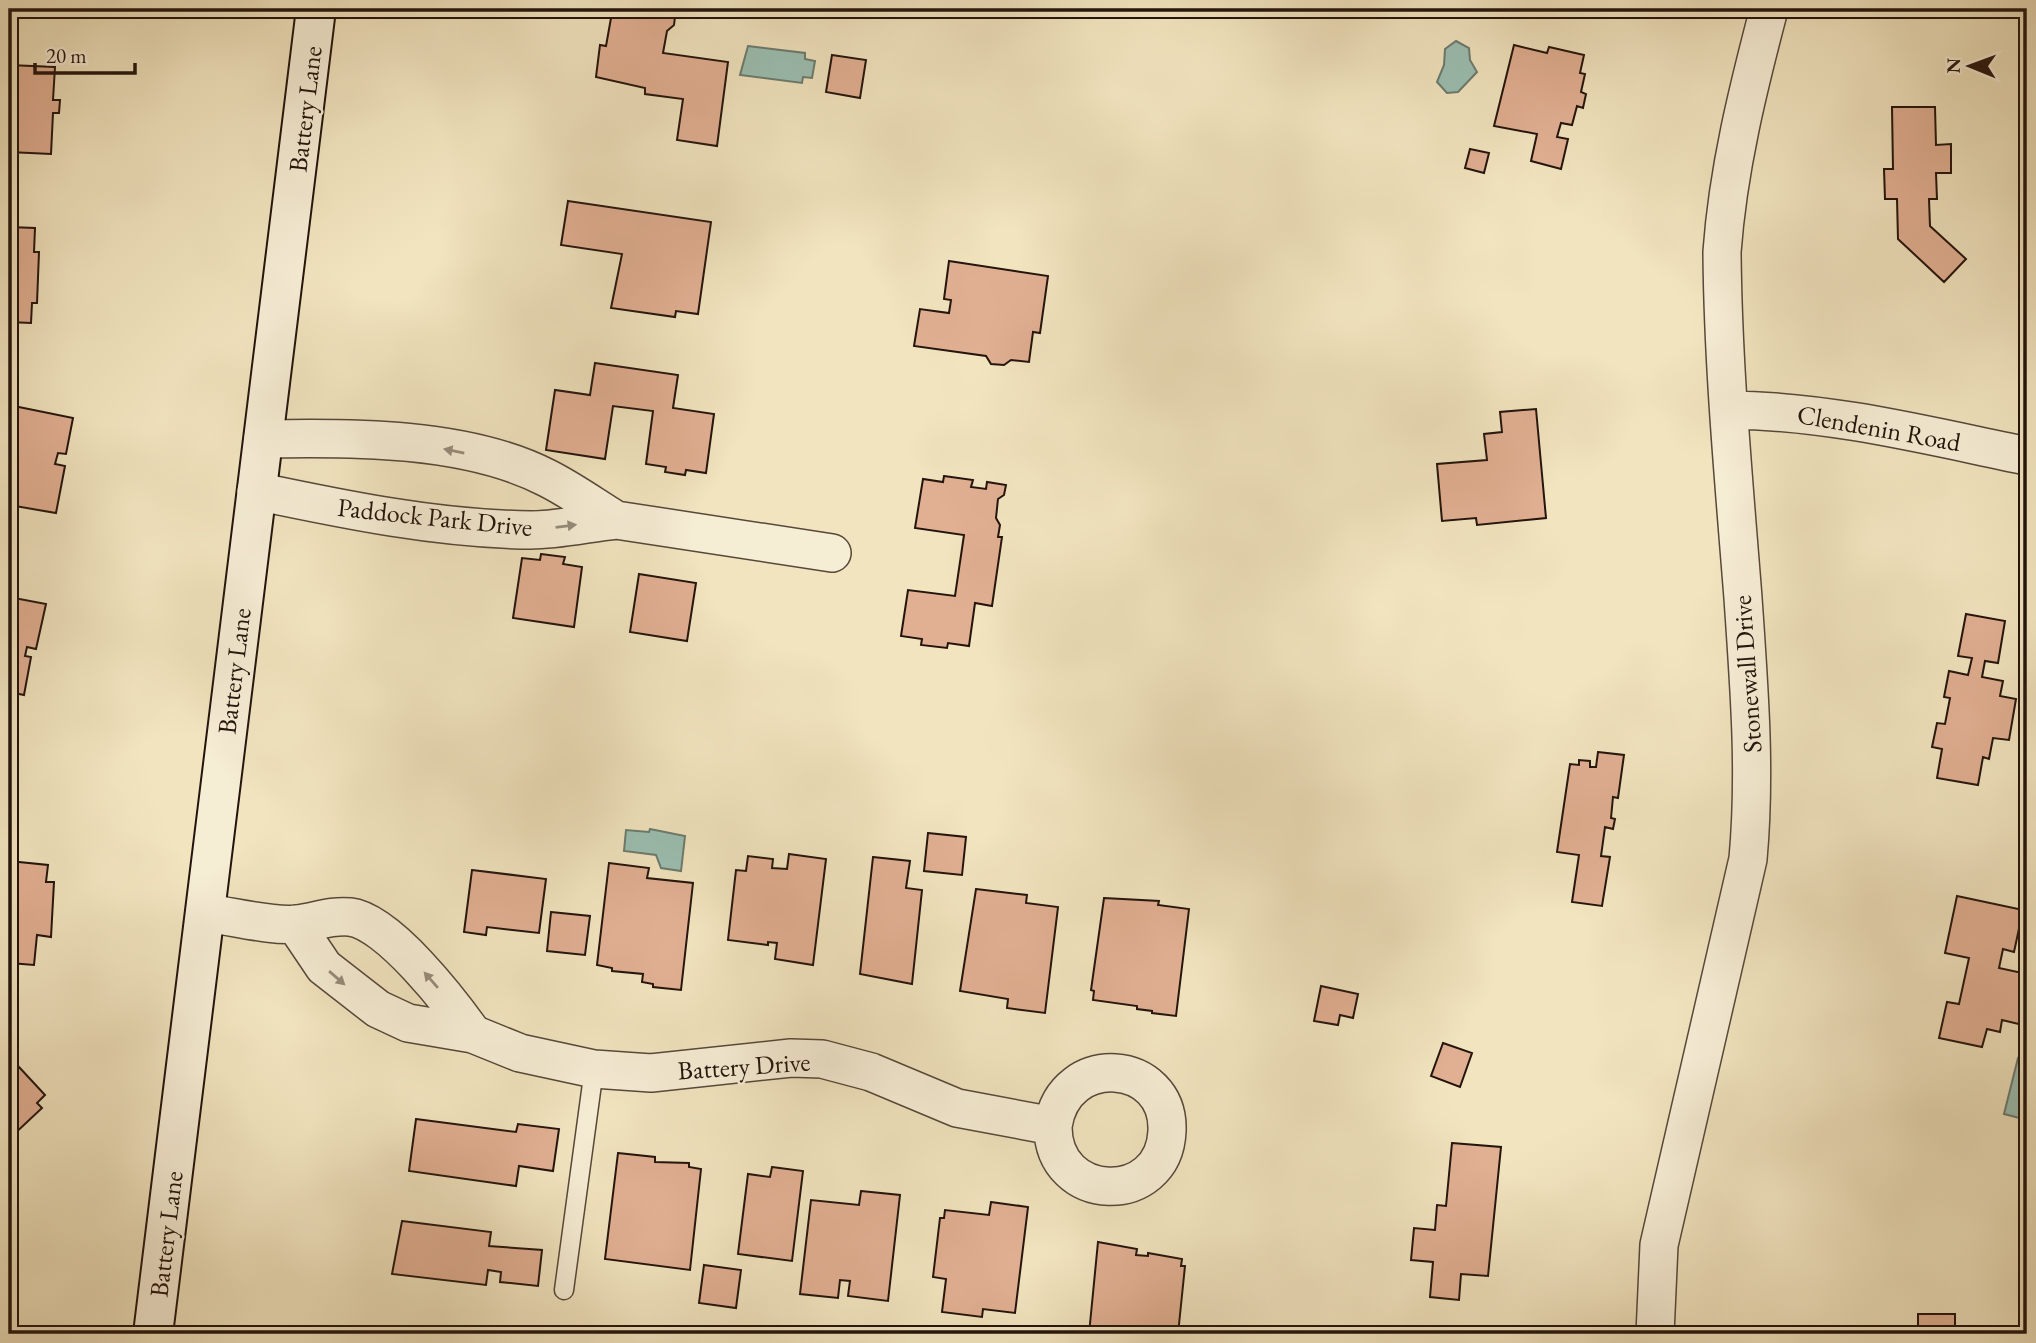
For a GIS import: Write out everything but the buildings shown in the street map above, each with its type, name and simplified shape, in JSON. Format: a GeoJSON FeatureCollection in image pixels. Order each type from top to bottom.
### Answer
{"type":"FeatureCollection","features":[{"type":"Feature","properties":{"kind":"main road","name":"Battery Lane"},"geometry":{"type":"LineString","coordinates":[[153,1334],[316,9]]}},
{"type":"Feature","properties":{"kind":"street","name":"Stonewall Drive"},"geometry":{"type":"LineString","coordinates":[[1655,1334],[1654,1299],[1659,1245],[1748,859],[1754,742],[1723,295],[1725,209],[1744,107],[1769,9]]}},
{"type":"Feature","properties":{"kind":"street","name":"Clendenin Road"},"geometry":{"type":"LineString","coordinates":[[1730,410],[1783,411],[1853,421],[2027,456]]}},
{"type":"Feature","properties":{"kind":"street","name":"Paddock Park Drive"},"geometry":{"type":"LineString","coordinates":[[263,439],[377,440],[492,458],[547,478],[615,520]]}},
{"type":"Feature","properties":{"kind":"street","name":"Paddock Park Drive"},"geometry":{"type":"LineString","coordinates":[[256,491],[329,507],[443,523],[533,530],[615,520],[832,552]]}},
{"type":"Feature","properties":{"kind":"street"},"geometry":{"type":"LineString","coordinates":[[206,913],[295,924],[325,917],[351,917],[369,924],[426,973],[473,1034]]}},
{"type":"Feature","properties":{"kind":"street","name":"Battery Drive"},"geometry":{"type":"LineString","coordinates":[[295,924],[324,967],[378,1009],[408,1023],[473,1034],[520,1053],[594,1069],[651,1073],[791,1058],[822,1059],[871,1072],[957,1108],[1053,1126]]}},
{"type":"Feature","properties":{"kind":"lane"},"geometry":{"type":"LineString","coordinates":[[564,1290],[594,1069]]}},
{"type":"Feature","properties":{"kind":"water"},"geometry":{"type":"Polygon","coordinates":[[[1456,41],[1469,48],[1470,60],[1477,72],[1458,92],[1447,93],[1437,82],[1444,65],[1445,49],[1456,41]]]}},
{"type":"Feature","properties":{"kind":"water"},"geometry":{"type":"Polygon","coordinates":[[[748,46],[805,53],[805,59],[815,61],[812,78],[803,77],[802,83],[740,75],[748,46]]]}},
{"type":"Feature","properties":{"kind":"water"},"geometry":{"type":"Polygon","coordinates":[[[650,829],[685,836],[681,871],[661,868],[656,855],[624,851],[626,830],[649,832],[650,829]]]}},
{"type":"Feature","properties":{"kind":"water"},"geometry":{"type":"Polygon","coordinates":[[[2018,1058],[2027,1060],[2027,1120],[2004,1114],[2018,1058]]]}}]}
